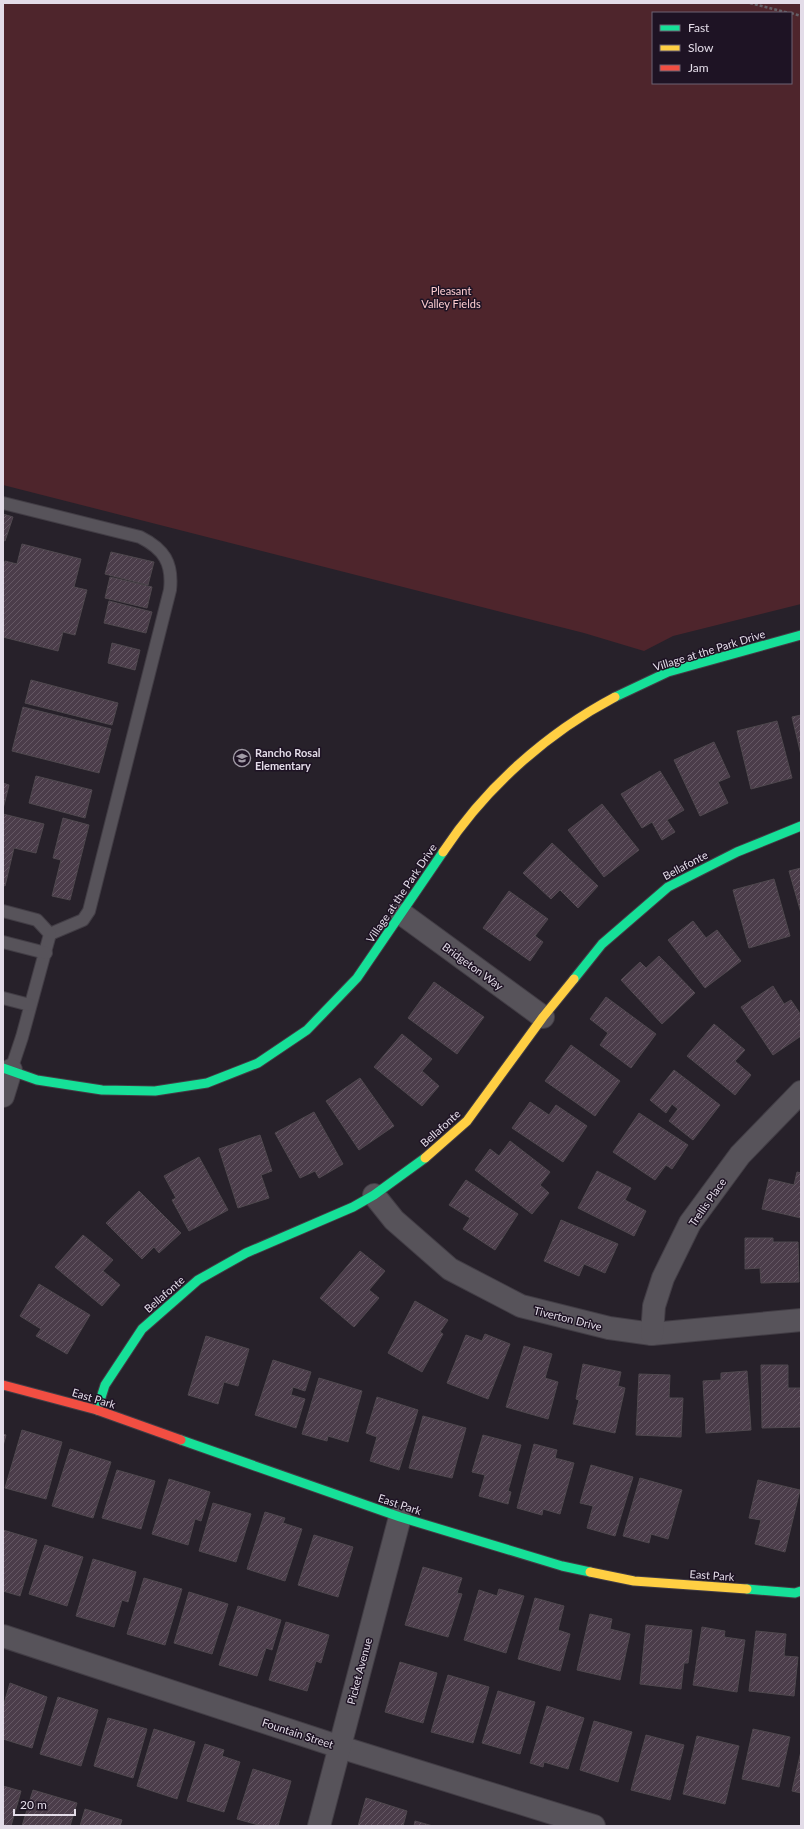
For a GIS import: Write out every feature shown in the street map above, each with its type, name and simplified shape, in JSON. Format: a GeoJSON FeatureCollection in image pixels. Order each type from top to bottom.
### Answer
{"type":"FeatureCollection","features":[{"type":"Feature","properties":{"kind":"street","name":"Village at the Park Drive"},"geometry":{"type":"LineString","coordinates":[[7,1069],[37,1080],[102,1090],[154,1091],[207,1082],[258,1063],[307,1030],[357,978],[402,914],[454,835],[485,798],[513,769],[556,734],[595,708],[627,690],[668,672],[748,649],[801,636]]}},
{"type":"Feature","properties":{"kind":"street","name":"Bellafonte"},"geometry":{"type":"LineString","coordinates":[[97,1410],[105,1385],[142,1329],[198,1280],[246,1253],[353,1207],[374,1195],[420,1163],[467,1121],[543,1017],[602,944],[668,887],[737,852],[801,826]]}},
{"type":"Feature","properties":{"kind":"street","name":"Bridgeton Way"},"geometry":{"type":"LineString","coordinates":[[402,914],[543,1017]]}},
{"type":"Feature","properties":{"kind":"street"},"geometry":{"type":"LineString","coordinates":[[3,1096],[7,1069]]}},
{"type":"Feature","properties":{"kind":"street","name":"Trellis Place"},"geometry":{"type":"LineString","coordinates":[[652,1334],[654,1306],[663,1278],[690,1223],[740,1155],[801,1092]]}},
{"type":"Feature","properties":{"kind":"street","name":"Tiverton Drive"},"geometry":{"type":"LineString","coordinates":[[374,1195],[394,1220],[450,1269],[521,1306],[609,1328],[652,1334],[801,1320]]}},
{"type":"Feature","properties":{"kind":"street","name":"East Park"},"geometry":{"type":"LineString","coordinates":[[3,1385],[97,1410],[400,1517],[562,1566],[634,1581],[795,1593],[801,1591]]}},
{"type":"Feature","properties":{"kind":"street","name":"Picket Avenue"},"geometry":{"type":"LineString","coordinates":[[319,1826],[400,1517]]}},
{"type":"Feature","properties":{"kind":"street","name":"Fountain Street"},"geometry":{"type":"LineString","coordinates":[[3,1636],[340,1747],[594,1826]]}},
{"type":"Feature","properties":{"kind":"lane"},"geometry":{"type":"LineString","coordinates":[[3,503],[140,537],[152,543],[164,555],[169,566],[171,578],[170,590],[89,911],[83,920],[50,934]]}},
{"type":"Feature","properties":{"kind":"lane"},"geometry":{"type":"LineString","coordinates":[[3,911],[37,920],[50,934]]}},
{"type":"Feature","properties":{"kind":"lane"},"geometry":{"type":"LineString","coordinates":[[7,1069],[22,1037],[50,934]]}},
{"type":"Feature","properties":{"kind":"lane"},"geometry":{"type":"LineString","coordinates":[[3,942],[46,953]]}},
{"type":"Feature","properties":{"kind":"lane"},"geometry":{"type":"LineString","coordinates":[[3,998],[30,1005]]}},
{"type":"Feature","properties":{"kind":"path"},"geometry":{"type":"LineString","coordinates":[[750,3],[786,12]]}},
{"type":"Feature","properties":{"kind":"green space","name":"Pleasant Valley Fields"},"geometry":{"type":"Polygon","coordinates":[[[3,3],[801,3],[801,604],[673,636],[644,651],[584,633],[3,485],[3,3]]]}},
{"type":"Feature","properties":{"kind":"building"},"geometry":{"type":"Polygon","coordinates":[[[3,514],[13,517],[5,541],[3,540],[3,514]]]}},
{"type":"Feature","properties":{"kind":"building"},"geometry":{"type":"Polygon","coordinates":[[[22,544],[81,559],[74,587],[87,590],[75,635],[63,632],[58,651],[3,637],[3,568],[5,561],[17,564],[22,544]]]}},
{"type":"Feature","properties":{"kind":"building"},"geometry":{"type":"Polygon","coordinates":[[[111,552],[154,562],[148,585],[105,574],[111,552]]]}},
{"type":"Feature","properties":{"kind":"building"},"geometry":{"type":"Polygon","coordinates":[[[110,577],[152,587],[147,608],[105,598],[110,577]]]}},
{"type":"Feature","properties":{"kind":"building"},"geometry":{"type":"Polygon","coordinates":[[[109,601],[152,612],[146,633],[104,623],[109,601]]]}},
{"type":"Feature","properties":{"kind":"building"},"geometry":{"type":"Polygon","coordinates":[[[112,643],[140,650],[135,670],[108,663],[112,643]]]}},
{"type":"Feature","properties":{"kind":"building"},"geometry":{"type":"Polygon","coordinates":[[[31,680],[118,703],[112,725],[25,703],[31,680]]]}},
{"type":"Feature","properties":{"kind":"building"},"geometry":{"type":"Polygon","coordinates":[[[23,707],[111,729],[99,773],[12,751],[23,707]]]}},
{"type":"Feature","properties":{"kind":"building"},"geometry":{"type":"Polygon","coordinates":[[[801,715],[801,755],[792,717],[801,715]]]}},
{"type":"Feature","properties":{"kind":"building"},"geometry":{"type":"Polygon","coordinates":[[[777,721],[792,778],[751,789],[737,731],[777,721]]]}},
{"type":"Feature","properties":{"kind":"building"},"geometry":{"type":"Polygon","coordinates":[[[714,742],[730,777],[718,782],[728,803],[700,816],[674,760],[714,742]]]}},
{"type":"Feature","properties":{"kind":"building"},"geometry":{"type":"Polygon","coordinates":[[[660,771],[684,810],[667,820],[675,832],[662,840],[652,822],[642,828],[621,794],[660,771]]]}},
{"type":"Feature","properties":{"kind":"building"},"geometry":{"type":"Polygon","coordinates":[[[36,776],[92,790],[85,818],[29,803],[36,776]]]}},
{"type":"Feature","properties":{"kind":"building"},"geometry":{"type":"Polygon","coordinates":[[[3,783],[9,785],[3,809],[3,783]]]}},
{"type":"Feature","properties":{"kind":"building"},"geometry":{"type":"Polygon","coordinates":[[[602,804],[639,850],[604,877],[568,830],[602,804]]]}},
{"type":"Feature","properties":{"kind":"building"},"geometry":{"type":"Polygon","coordinates":[[[3,814],[44,824],[36,853],[14,848],[5,886],[3,885],[3,814]]]}},
{"type":"Feature","properties":{"kind":"building"},"geometry":{"type":"Polygon","coordinates":[[[63,818],[89,825],[70,900],[52,896],[61,860],[53,858],[63,818]]]}},
{"type":"Feature","properties":{"kind":"building"},"geometry":{"type":"Polygon","coordinates":[[[552,843],[598,886],[578,908],[560,890],[551,899],[523,873],[552,843]]]}},
{"type":"Feature","properties":{"kind":"building"},"geometry":{"type":"Polygon","coordinates":[[[801,868],[801,913],[789,871],[801,868]]]}},
{"type":"Feature","properties":{"kind":"building"},"geometry":{"type":"Polygon","coordinates":[[[774,879],[790,936],[749,948],[733,890],[774,879]]]}},
{"type":"Feature","properties":{"kind":"building"},"geometry":{"type":"Polygon","coordinates":[[[509,891],[548,919],[535,936],[543,942],[530,961],[483,928],[509,891]]]}},
{"type":"Feature","properties":{"kind":"building"},"geometry":{"type":"Polygon","coordinates":[[[693,921],[706,938],[717,930],[741,961],[705,988],[668,940],[693,921]]]}},
{"type":"Feature","properties":{"kind":"building"},"geometry":{"type":"Polygon","coordinates":[[[659,956],[695,993],[662,1024],[621,980],[640,962],[646,968],[659,956]]]}},
{"type":"Feature","properties":{"kind":"building"},"geometry":{"type":"Polygon","coordinates":[[[434,982],[484,1017],[457,1054],[408,1018],[434,982]]]}},
{"type":"Feature","properties":{"kind":"building"},"geometry":{"type":"Polygon","coordinates":[[[773,986],[784,1004],[791,1000],[801,1015],[801,1036],[773,1055],[741,1007],[773,986]]]}},
{"type":"Feature","properties":{"kind":"building"},"geometry":{"type":"Polygon","coordinates":[[[606,997],[656,1034],[631,1068],[600,1045],[608,1033],[590,1019],[606,997]]]}},
{"type":"Feature","properties":{"kind":"building"},"geometry":{"type":"Polygon","coordinates":[[[714,1024],[745,1050],[735,1061],[751,1075],[735,1095],[687,1056],[714,1024]]]}},
{"type":"Feature","properties":{"kind":"building"},"geometry":{"type":"Polygon","coordinates":[[[402,1034],[432,1059],[422,1071],[439,1086],[422,1106],[374,1067],[402,1034]]]}},
{"type":"Feature","properties":{"kind":"building"},"geometry":{"type":"Polygon","coordinates":[[[571,1045],[620,1081],[595,1116],[545,1081],[571,1045]]]}},
{"type":"Feature","properties":{"kind":"building"},"geometry":{"type":"Polygon","coordinates":[[[674,1070],[720,1105],[693,1140],[669,1121],[678,1109],[672,1104],[666,1113],[650,1100],[674,1070]]]}},
{"type":"Feature","properties":{"kind":"building"},"geometry":{"type":"Polygon","coordinates":[[[360,1078],[394,1126],[359,1150],[326,1101],[360,1078]]]}},
{"type":"Feature","properties":{"kind":"building"},"geometry":{"type":"Polygon","coordinates":[[[530,1102],[549,1115],[556,1105],[587,1126],[563,1162],[512,1128],[530,1102]]]}},
{"type":"Feature","properties":{"kind":"building"},"geometry":{"type":"Polygon","coordinates":[[[314,1112],[343,1164],[319,1178],[315,1171],[300,1178],[275,1133],[314,1112]]]}},
{"type":"Feature","properties":{"kind":"building"},"geometry":{"type":"Polygon","coordinates":[[[639,1113],[688,1145],[672,1169],[666,1165],[655,1180],[613,1152],[639,1113]]]}},
{"type":"Feature","properties":{"kind":"building"},"geometry":{"type":"Polygon","coordinates":[[[260,1135],[272,1171],[261,1175],[269,1198],[238,1208],[219,1149],[260,1135]]]}},
{"type":"Feature","properties":{"kind":"building"},"geometry":{"type":"Polygon","coordinates":[[[510,1141],[550,1172],[540,1185],[549,1193],[532,1214],[475,1170],[490,1149],[499,1156],[510,1141]]]}},
{"type":"Feature","properties":{"kind":"building"},"geometry":{"type":"Polygon","coordinates":[[[199,1157],[228,1210],[189,1231],[172,1200],[176,1198],[164,1176],[199,1157]]]}},
{"type":"Feature","properties":{"kind":"building"},"geometry":{"type":"Polygon","coordinates":[[[597,1171],[631,1188],[625,1200],[646,1211],[634,1236],[578,1208],[597,1171]]]}},
{"type":"Feature","properties":{"kind":"building"},"geometry":{"type":"Polygon","coordinates":[[[797,1172],[801,1173],[801,1218],[762,1209],[769,1179],[794,1185],[797,1172]]]}},
{"type":"Feature","properties":{"kind":"building"},"geometry":{"type":"Polygon","coordinates":[[[466,1180],[518,1214],[495,1250],[463,1229],[470,1218],[449,1205],[466,1180]]]}},
{"type":"Feature","properties":{"kind":"building"},"geometry":{"type":"Polygon","coordinates":[[[139,1191],[181,1233],[159,1253],[154,1247],[142,1259],[106,1223],[139,1191]]]}},
{"type":"Feature","properties":{"kind":"building"},"geometry":{"type":"Polygon","coordinates":[[[561,1220],[618,1244],[605,1273],[584,1264],[579,1276],[544,1261],[561,1220]]]}},
{"type":"Feature","properties":{"kind":"building"},"geometry":{"type":"Polygon","coordinates":[[[83,1235],[113,1260],[103,1271],[120,1285],[102,1306],[55,1267],[83,1235]]]}},
{"type":"Feature","properties":{"kind":"building"},"geometry":{"type":"Polygon","coordinates":[[[745,1238],[773,1238],[773,1242],[798,1242],[799,1282],[761,1283],[760,1268],[745,1269],[745,1238]]]}},
{"type":"Feature","properties":{"kind":"building"},"geometry":{"type":"Polygon","coordinates":[[[360,1251],[385,1271],[369,1290],[379,1298],[354,1327],[320,1298],[360,1251]]]}},
{"type":"Feature","properties":{"kind":"building"},"geometry":{"type":"Polygon","coordinates":[[[39,1284],[90,1315],[67,1354],[36,1336],[41,1329],[20,1316],[39,1284]]]}},
{"type":"Feature","properties":{"kind":"building"},"geometry":{"type":"Polygon","coordinates":[[[415,1301],[448,1320],[440,1332],[443,1334],[422,1372],[388,1353],[415,1301]]]}},
{"type":"Feature","properties":{"kind":"building"},"geometry":{"type":"Polygon","coordinates":[[[485,1334],[510,1344],[488,1399],[447,1383],[466,1335],[482,1341],[485,1334]]]}},
{"type":"Feature","properties":{"kind":"building"},"geometry":{"type":"Polygon","coordinates":[[[206,1336],[249,1349],[238,1386],[224,1382],[218,1404],[188,1395],[206,1336]]]}},
{"type":"Feature","properties":{"kind":"building"},"geometry":{"type":"Polygon","coordinates":[[[524,1346],[552,1354],[545,1378],[558,1382],[548,1419],[506,1407],[524,1346]]]}},
{"type":"Feature","properties":{"kind":"building"},"geometry":{"type":"Polygon","coordinates":[[[273,1360],[311,1372],[305,1391],[293,1387],[291,1395],[305,1399],[296,1428],[255,1415],[273,1360]]]}},
{"type":"Feature","properties":{"kind":"building"},"geometry":{"type":"Polygon","coordinates":[[[583,1364],[621,1372],[618,1386],[625,1388],[615,1433],[573,1424],[579,1400],[576,1399],[583,1364]]]}},
{"type":"Feature","properties":{"kind":"building"},"geometry":{"type":"Polygon","coordinates":[[[761,1365],[788,1365],[788,1388],[801,1388],[801,1427],[762,1428],[761,1365]]]}},
{"type":"Feature","properties":{"kind":"building"},"geometry":{"type":"Polygon","coordinates":[[[747,1371],[751,1430],[706,1433],[703,1381],[721,1380],[721,1373],[747,1371]]]}},
{"type":"Feature","properties":{"kind":"building"},"geometry":{"type":"Polygon","coordinates":[[[639,1374],[670,1375],[669,1398],[683,1398],[681,1437],[636,1435],[639,1374]]]}},
{"type":"Feature","properties":{"kind":"building"},"geometry":{"type":"Polygon","coordinates":[[[319,1378],[362,1391],[348,1442],[328,1436],[327,1441],[302,1434],[319,1378]]]}},
{"type":"Feature","properties":{"kind":"building"},"geometry":{"type":"Polygon","coordinates":[[[377,1397],[418,1410],[399,1470],[370,1461],[377,1437],[366,1433],[377,1397]]]}},
{"type":"Feature","properties":{"kind":"building"},"geometry":{"type":"Polygon","coordinates":[[[423,1416],[466,1428],[452,1478],[409,1468],[423,1416]]]}},
{"type":"Feature","properties":{"kind":"building"},"geometry":{"type":"Polygon","coordinates":[[[22,1430],[62,1442],[46,1499],[5,1488],[22,1430]]]}},
{"type":"Feature","properties":{"kind":"building"},"geometry":{"type":"Polygon","coordinates":[[[3,1434],[6,1435],[3,1446],[3,1434]]]}},
{"type":"Feature","properties":{"kind":"building"},"geometry":{"type":"Polygon","coordinates":[[[483,1435],[521,1445],[508,1491],[511,1492],[508,1504],[479,1496],[485,1475],[472,1472],[483,1435]]]}},
{"type":"Feature","properties":{"kind":"building"},"geometry":{"type":"Polygon","coordinates":[[[534,1444],[557,1450],[555,1458],[574,1463],[560,1514],[543,1509],[542,1515],[517,1508],[534,1444]]]}},
{"type":"Feature","properties":{"kind":"building"},"geometry":{"type":"Polygon","coordinates":[[[70,1449],[111,1462],[93,1518],[52,1506],[70,1449]]]}},
{"type":"Feature","properties":{"kind":"building"},"geometry":{"type":"Polygon","coordinates":[[[591,1465],[633,1477],[615,1536],[587,1528],[593,1506],[580,1503],[591,1465]]]}},
{"type":"Feature","properties":{"kind":"building"},"geometry":{"type":"Polygon","coordinates":[[[117,1470],[155,1481],[141,1529],[102,1518],[117,1470]]]}},
{"type":"Feature","properties":{"kind":"building"},"geometry":{"type":"Polygon","coordinates":[[[640,1478],[682,1490],[668,1539],[651,1534],[649,1543],[623,1536],[640,1478]]]}},
{"type":"Feature","properties":{"kind":"building"},"geometry":{"type":"Polygon","coordinates":[[[169,1479],[210,1492],[201,1521],[195,1519],[188,1545],[152,1534],[169,1479]]]}},
{"type":"Feature","properties":{"kind":"building"},"geometry":{"type":"Polygon","coordinates":[[[758,1480],[800,1490],[785,1552],[755,1544],[761,1520],[749,1518],[758,1480]]]}},
{"type":"Feature","properties":{"kind":"building"},"geometry":{"type":"Polygon","coordinates":[[[213,1503],[251,1514],[236,1562],[199,1551],[213,1503]]]}},
{"type":"Feature","properties":{"kind":"building"},"geometry":{"type":"Polygon","coordinates":[[[265,1512],[285,1518],[283,1523],[302,1529],[285,1581],[247,1569],[265,1512]]]}},
{"type":"Feature","properties":{"kind":"building"},"geometry":{"type":"Polygon","coordinates":[[[3,1530],[37,1540],[20,1596],[3,1591],[3,1530]]]}},
{"type":"Feature","properties":{"kind":"building"},"geometry":{"type":"Polygon","coordinates":[[[314,1535],[353,1547],[338,1597],[298,1585],[314,1535]]]}},
{"type":"Feature","properties":{"kind":"building"},"geometry":{"type":"Polygon","coordinates":[[[45,1545],[83,1557],[67,1606],[29,1594],[45,1545]]]}},
{"type":"Feature","properties":{"kind":"building"},"geometry":{"type":"Polygon","coordinates":[[[93,1559],[136,1572],[128,1602],[122,1600],[114,1627],[76,1616],[93,1559]]]}},
{"type":"Feature","properties":{"kind":"building"},"geometry":{"type":"Polygon","coordinates":[[[423,1567],[462,1578],[457,1593],[462,1594],[448,1637],[405,1625],[423,1567]]]}},
{"type":"Feature","properties":{"kind":"building"},"geometry":{"type":"Polygon","coordinates":[[[144,1578],[182,1589],[165,1645],[127,1634],[144,1578]]]}},
{"type":"Feature","properties":{"kind":"building"},"geometry":{"type":"Polygon","coordinates":[[[499,1589],[524,1596],[506,1653],[464,1640],[479,1590],[497,1596],[499,1589]]]}},
{"type":"Feature","properties":{"kind":"building"},"geometry":{"type":"Polygon","coordinates":[[[189,1592],[228,1604],[212,1654],[174,1643],[189,1592]]]}},
{"type":"Feature","properties":{"kind":"building"},"geometry":{"type":"Polygon","coordinates":[[[535,1598],[564,1606],[558,1630],[570,1634],[560,1671],[518,1659],[535,1598]]]}},
{"type":"Feature","properties":{"kind":"building"},"geometry":{"type":"Polygon","coordinates":[[[238,1606],[281,1620],[272,1650],[266,1648],[257,1676],[219,1665],[238,1606]]]}},
{"type":"Feature","properties":{"kind":"building"},"geometry":{"type":"Polygon","coordinates":[[[590,1614],[612,1619],[610,1629],[630,1634],[620,1680],[577,1670],[590,1614]]]}},
{"type":"Feature","properties":{"kind":"building"},"geometry":{"type":"Polygon","coordinates":[[[286,1622],[329,1635],[321,1663],[316,1661],[307,1691],[269,1680],[286,1622]]]}},
{"type":"Feature","properties":{"kind":"building"},"geometry":{"type":"Polygon","coordinates":[[[646,1625],[692,1630],[688,1663],[684,1663],[681,1689],[640,1684],[646,1625]]]}},
{"type":"Feature","properties":{"kind":"building"},"geometry":{"type":"Polygon","coordinates":[[[702,1627],[725,1631],[724,1637],[745,1640],[737,1692],[693,1685],[702,1627]]]}},
{"type":"Feature","properties":{"kind":"building"},"geometry":{"type":"Polygon","coordinates":[[[756,1631],[786,1634],[784,1656],[798,1657],[794,1696],[749,1691],[756,1631]]]}},
{"type":"Feature","properties":{"kind":"building"},"geometry":{"type":"Polygon","coordinates":[[[400,1662],[437,1673],[423,1723],[385,1712],[400,1662]]]}},
{"type":"Feature","properties":{"kind":"building"},"geometry":{"type":"Polygon","coordinates":[[[448,1675],[489,1687],[473,1743],[431,1732],[448,1675]]]}},
{"type":"Feature","properties":{"kind":"building"},"geometry":{"type":"Polygon","coordinates":[[[10,1683],[47,1697],[32,1748],[3,1739],[3,1707],[10,1683]]]}},
{"type":"Feature","properties":{"kind":"building"},"geometry":{"type":"Polygon","coordinates":[[[498,1691],[535,1702],[520,1754],[482,1743],[498,1691]]]}},
{"type":"Feature","properties":{"kind":"building"},"geometry":{"type":"Polygon","coordinates":[[[58,1697],[98,1710],[81,1766],[40,1754],[58,1697]]]}},
{"type":"Feature","properties":{"kind":"building"},"geometry":{"type":"Polygon","coordinates":[[[547,1706],[584,1718],[568,1769],[544,1762],[543,1767],[530,1763],[547,1706]]]}},
{"type":"Feature","properties":{"kind":"building"},"geometry":{"type":"Polygon","coordinates":[[[108,1718],[147,1729],[133,1778],[94,1766],[108,1718]]]}},
{"type":"Feature","properties":{"kind":"building"},"geometry":{"type":"Polygon","coordinates":[[[594,1721],[632,1732],[618,1782],[580,1770],[594,1721]]]}},
{"type":"Feature","properties":{"kind":"building"},"geometry":{"type":"Polygon","coordinates":[[[154,1729],[195,1742],[177,1799],[137,1786],[154,1729]]]}},
{"type":"Feature","properties":{"kind":"building"},"geometry":{"type":"Polygon","coordinates":[[[753,1729],[790,1737],[779,1787],[742,1779],[753,1729]]]}},
{"type":"Feature","properties":{"kind":"building"},"geometry":{"type":"Polygon","coordinates":[[[646,1735],[684,1745],[670,1800],[631,1790],[646,1735]]]}},
{"type":"Feature","properties":{"kind":"building"},"geometry":{"type":"Polygon","coordinates":[[[697,1736],[739,1746],[725,1804],[683,1794],[697,1736]]]}},
{"type":"Feature","properties":{"kind":"building"},"geometry":{"type":"Polygon","coordinates":[[[205,1744],[224,1750],[222,1756],[240,1762],[224,1812],[187,1801],[205,1744]]]}},
{"type":"Feature","properties":{"kind":"building"},"geometry":{"type":"Polygon","coordinates":[[[801,1751],[801,1793],[792,1791],[801,1751]]]}},
{"type":"Feature","properties":{"kind":"building"},"geometry":{"type":"Polygon","coordinates":[[[253,1769],[291,1781],[278,1826],[262,1826],[237,1819],[253,1769]]]}},
{"type":"Feature","properties":{"kind":"building"},"geometry":{"type":"Polygon","coordinates":[[[3,1786],[21,1791],[11,1826],[3,1826],[3,1786]]]}},
{"type":"Feature","properties":{"kind":"building"},"geometry":{"type":"Polygon","coordinates":[[[33,1790],[77,1803],[70,1826],[22,1826],[33,1790]]]}},
{"type":"Feature","properties":{"kind":"building"},"geometry":{"type":"Polygon","coordinates":[[[366,1798],[407,1811],[403,1826],[358,1826],[366,1798]]]}},
{"type":"Feature","properties":{"kind":"building"},"geometry":{"type":"Polygon","coordinates":[[[85,1809],[122,1820],[120,1826],[80,1826],[85,1809]]]}},
{"type":"Feature","properties":{"kind":"building"},"geometry":{"type":"Polygon","coordinates":[[[415,1821],[433,1826],[414,1826],[415,1821]]]}},
{"type":"Feature","properties":{"kind":"traffic: fast"},"geometry":{"type":"LineString","coordinates":[[615,697],[668,672],[801,635]]}},
{"type":"Feature","properties":{"kind":"traffic: fast"},"geometry":{"type":"LineString","coordinates":[[574,979],[602,944],[668,887],[737,852],[801,826]]}},
{"type":"Feature","properties":{"kind":"traffic: fast"},"geometry":{"type":"LineString","coordinates":[[3,1068],[37,1080],[102,1090],[155,1091],[207,1083],[258,1063],[307,1030],[357,978],[443,852]]}},
{"type":"Feature","properties":{"kind":"traffic: fast"},"geometry":{"type":"LineString","coordinates":[[97,1410],[105,1385],[142,1329],[198,1280],[246,1253],[353,1207],[374,1195],[425,1158]]}},
{"type":"Feature","properties":{"kind":"traffic: fast"},"geometry":{"type":"LineString","coordinates":[[181,1440],[400,1517],[562,1566],[590,1572]]}},
{"type":"Feature","properties":{"kind":"traffic: fast"},"geometry":{"type":"LineString","coordinates":[[747,1589],[795,1593],[801,1591]]}},
{"type":"Feature","properties":{"kind":"traffic: slow"},"geometry":{"type":"LineString","coordinates":[[443,852],[478,805],[520,764],[565,727],[615,697]]}},
{"type":"Feature","properties":{"kind":"traffic: slow"},"geometry":{"type":"LineString","coordinates":[[425,1158],[467,1121],[543,1017],[574,979]]}},
{"type":"Feature","properties":{"kind":"traffic: slow"},"geometry":{"type":"LineString","coordinates":[[590,1572],[634,1581],[747,1589]]}},
{"type":"Feature","properties":{"kind":"traffic: jam"},"geometry":{"type":"LineString","coordinates":[[3,1385],[97,1410],[181,1440]]}},
{"type":"Feature","properties":{"kind":"place","name":"Rancho Rosal Elementary"},"geometry":{"type":"Point","coordinates":[242,758]}}]}
